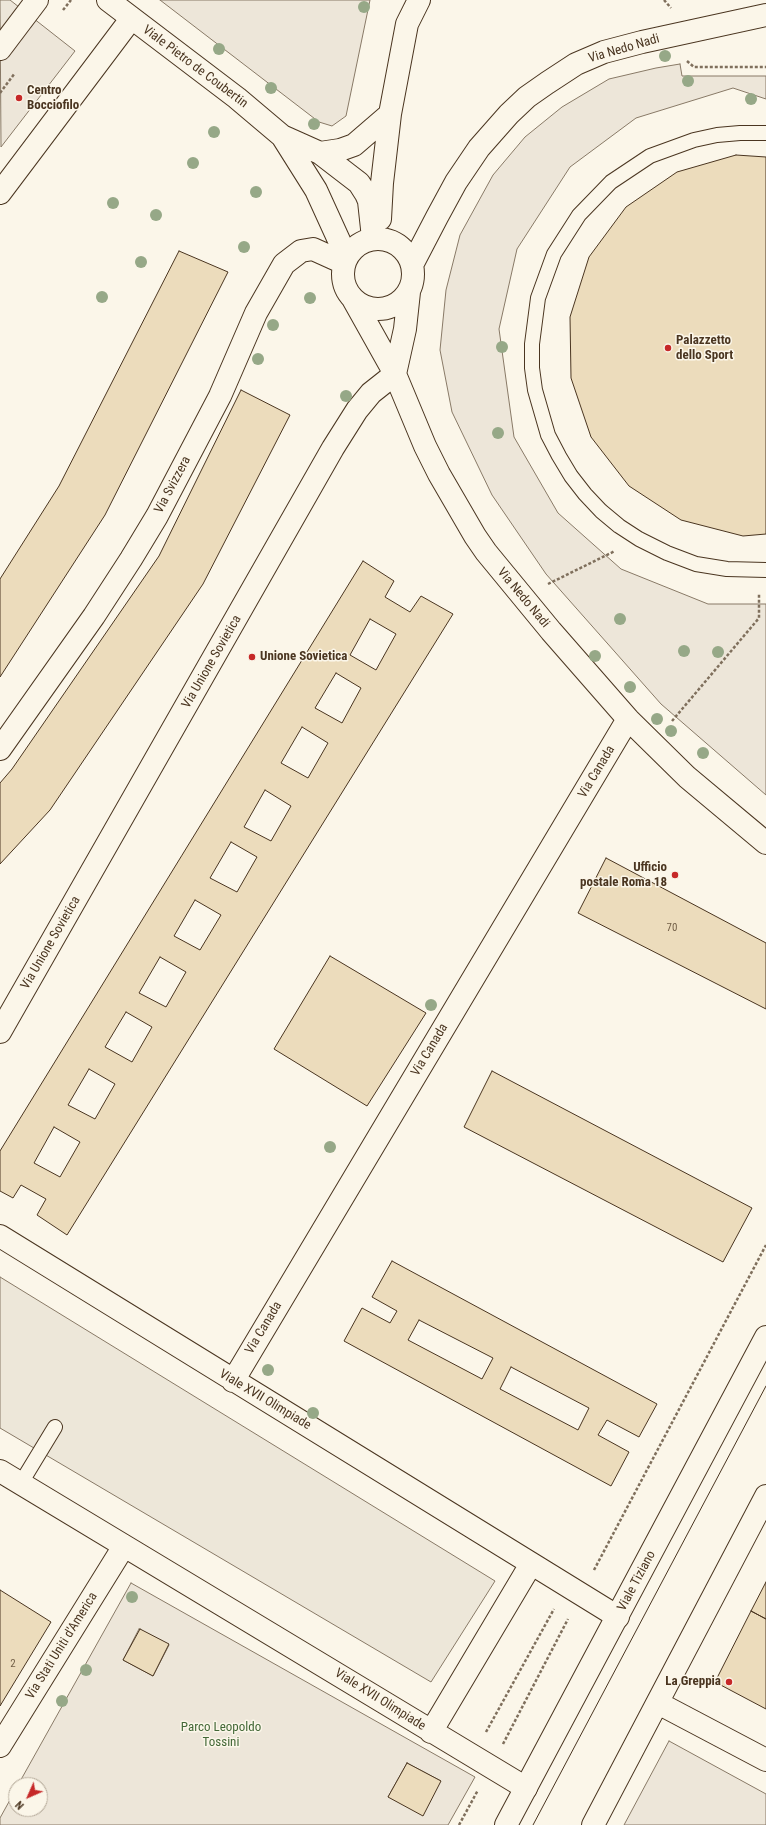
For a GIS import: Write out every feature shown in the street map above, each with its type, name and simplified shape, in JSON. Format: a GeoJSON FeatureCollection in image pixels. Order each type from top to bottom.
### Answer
{"type":"FeatureCollection","features":[{"type":"Feature","properties":{"kind":"street"},"geometry":{"type":"LineString","coordinates":[[0,49],[37,0]]}},
{"type":"Feature","properties":{"kind":"street","name":"Viale Pietro de Coubertin"},"geometry":{"type":"LineString","coordinates":[[108,0],[131,19],[237,98],[282,136]]}},
{"type":"Feature","properties":{"kind":"street"},"geometry":{"type":"LineString","coordinates":[[376,239],[390,114],[407,24],[407,0]]}},
{"type":"Feature","properties":{"kind":"street"},"geometry":{"type":"LineString","coordinates":[[407,24],[419,0]]}},
{"type":"Feature","properties":{"kind":"street","name":"Via Nedo Nadi"},"geometry":{"type":"LineString","coordinates":[[409,292],[414,275],[412,265],[436,217],[456,182],[479,148],[509,114],[527,97],[576,64],[604,52],[642,42],[766,15]]}},
{"type":"Feature","properties":{"kind":"street"},"geometry":{"type":"LineString","coordinates":[[0,193],[131,19]]}},
{"type":"Feature","properties":{"kind":"street"},"geometry":{"type":"LineString","coordinates":[[320,153],[340,150],[354,145],[390,114]]}},
{"type":"Feature","properties":{"kind":"street"},"geometry":{"type":"LineString","coordinates":[[282,136],[320,153],[349,174],[363,188],[368,201],[376,239]]}},
{"type":"Feature","properties":{"kind":"street"},"geometry":{"type":"LineString","coordinates":[[282,136],[316,190],[345,261]]}},
{"type":"Feature","properties":{"kind":"street"},"geometry":{"type":"LineString","coordinates":[[345,261],[356,246],[376,239],[390,240],[400,246],[408,255],[412,265]]}},
{"type":"Feature","properties":{"kind":"street","name":"Via Svizzera"},"geometry":{"type":"LineString","coordinates":[[0,749],[94,616],[157,516],[220,396],[256,313],[284,264],[301,251],[313,249],[345,261]]}},
{"type":"Feature","properties":{"kind":"street","name":"Via Nedo Nadi"},"geometry":{"type":"LineString","coordinates":[[345,261],[344,282],[347,291],[395,374],[425,446],[474,536],[522,598],[628,720],[687,777],[766,843]]}},
{"type":"Feature","properties":{"kind":"street"},"geometry":{"type":"LineString","coordinates":[[353,299],[362,305],[381,309],[391,307],[400,302],[409,292]]}},
{"type":"Feature","properties":{"kind":"street"},"geometry":{"type":"LineString","coordinates":[[395,374],[405,329],[409,292]]}},
{"type":"Feature","properties":{"kind":"street","name":"Via Unione Sovietica"},"geometry":{"type":"LineString","coordinates":[[0,1032],[333,448],[357,410],[371,393],[395,374]]}},
{"type":"Feature","properties":{"kind":"street","name":"Via Canada"},"geometry":{"type":"LineString","coordinates":[[233,1381],[628,720]]}},
{"type":"Feature","properties":{"kind":"street","name":"Viale XVII Olimpiade"},"geometry":{"type":"LineString","coordinates":[[0,1236],[618,1617]]}},
{"type":"Feature","properties":{"kind":"street","name":"Viale Tiziano"},"geometry":{"type":"LineString","coordinates":[[506,1825],[766,1337]]}},
{"type":"Feature","properties":{"kind":"street","name":"Viale XVII Olimpiade"},"geometry":{"type":"LineString","coordinates":[[0,1471],[526,1788]]}},
{"type":"Feature","properties":{"kind":"street"},"geometry":{"type":"LineString","coordinates":[[593,1825],[766,1496]]}},
{"type":"Feature","properties":{"kind":"street","name":"Via Stati Uniti d'America"},"geometry":{"type":"LineString","coordinates":[[0,1746],[124,1546]]}},
{"type":"Feature","properties":{"kind":"street","name":"Viale XVII Olimpiade"},"geometry":{"type":"LineString","coordinates":[[431,1732],[531,1564]]}},
{"type":"Feature","properties":{"kind":"street"},"geometry":{"type":"LineString","coordinates":[[658,1703],[766,1760]]}},
{"type":"Feature","properties":{"kind":"lane"},"geometry":{"type":"LineString","coordinates":[[762,570],[727,569],[696,564],[667,554],[639,539],[613,521],[585,494],[559,456],[548,435],[541,413],[532,368],[534,321],[538,298],[554,254],[579,215],[611,182],[650,156],[694,140],[717,135],[766,133]]}},
{"type":"Feature","properties":{"kind":"lane"},"geometry":{"type":"LineString","coordinates":[[21,1483],[55,1426]]}},
{"type":"Feature","properties":{"kind":"path"},"geometry":{"type":"LineString","coordinates":[[683,58],[694,67],[766,67]]}},
{"type":"Feature","properties":{"kind":"path"},"geometry":{"type":"LineString","coordinates":[[548,584],[639,539]]}},
{"type":"Feature","properties":{"kind":"path"},"geometry":{"type":"LineString","coordinates":[[672,721],[758,618],[762,570]]}},
{"type":"Feature","properties":{"kind":"path"},"geometry":{"type":"LineString","coordinates":[[591,1576],[766,1245]]}},
{"type":"Feature","properties":{"kind":"path"},"geometry":{"type":"LineString","coordinates":[[485,1732],[554,1609]]}},
{"type":"Feature","properties":{"kind":"path"},"geometry":{"type":"LineString","coordinates":[[500,1749],[568,1619]]}},
{"type":"Feature","properties":{"kind":"path"},"geometry":{"type":"LineString","coordinates":[[460,1825],[480,1786]]}},
{"type":"Feature","properties":{"kind":"green space","name":"Centro Bocciofilo"},"geometry":{"type":"Polygon","coordinates":[[[0,0],[10,0],[75,51],[1,147],[0,0]]]}},
{"type":"Feature","properties":{"kind":"green space"},"geometry":{"type":"Polygon","coordinates":[[[160,0],[370,0],[346,116],[332,126],[319,122],[160,0]]]}},
{"type":"Feature","properties":{"kind":"green space"},"geometry":{"type":"Polygon","coordinates":[[[680,64],[682,76],[766,76],[766,99],[733,88],[636,118],[570,167],[517,249],[499,329],[514,437],[558,513],[621,569],[708,604],[766,604],[766,795],[661,704],[546,574],[492,495],[452,412],[440,350],[446,290],[460,235],[493,175],[525,137],[562,107],[609,79],[680,64]]]}},
{"type":"Feature","properties":{"kind":"green space","name":"Parco Leopoldo Tossini"},"geometry":{"type":"Polygon","coordinates":[[[131,1583],[475,1777],[448,1825],[0,1825],[0,1818],[8,1804],[8,1817],[48,1817],[48,1777],[22,1777],[131,1583]],[[139,1629],[123,1660],[153,1676],[169,1645],[139,1629]],[[407,1763],[388,1797],[441,1781],[407,1763]]]}},
{"type":"Feature","properties":{"kind":"green space"},"geometry":{"type":"Polygon","coordinates":[[[669,1741],[766,1794],[766,1825],[624,1825],[669,1741]]]}},
{"type":"Feature","properties":{"kind":"shaded area"},"geometry":{"type":"Polygon","coordinates":[[[0,1277],[495,1581],[431,1682],[0,1428],[0,1277]]]}},
{"type":"Feature","properties":{"kind":"building","name":"Palazzetto dello Sport"},"geometry":{"type":"Polygon","coordinates":[[[736,155],[766,157],[766,534],[743,536],[681,520],[629,486],[591,437],[571,378],[570,317],[589,257],[626,207],[677,172],[736,155]]]}},
{"type":"Feature","properties":{"kind":"building"},"geometry":{"type":"Polygon","coordinates":[[[179,251],[228,272],[105,515],[0,677],[0,579],[59,486],[179,251]]]}},
{"type":"Feature","properties":{"kind":"building"},"geometry":{"type":"Polygon","coordinates":[[[241,390],[290,415],[203,584],[50,810],[0,864],[0,783],[12,769],[159,556],[241,390]]]}},
{"type":"Feature","properties":{"kind":"building"},"geometry":{"type":"Polygon","coordinates":[[[363,561],[394,581],[385,597],[410,612],[421,596],[453,614],[67,1235],[37,1215],[46,1199],[21,1185],[13,1198],[0,1191],[0,1151],[363,561]],[[370,619],[350,655],[376,670],[396,634],[370,619]],[[336,673],[315,708],[342,723],[361,688],[336,673]],[[302,727],[281,763],[308,778],[328,743],[302,727]],[[265,790],[244,827],[271,841],[291,806],[265,790]],[[231,842],[210,878],[237,892],[257,857],[231,842]],[[195,900],[174,936],[200,950],[221,915],[195,900]],[[160,957],[139,993],[166,1007],[186,972],[160,957]],[[126,1012],[105,1047],[132,1062],[152,1027],[126,1012]],[[89,1069],[68,1105],[95,1119],[115,1084],[89,1069]],[[54,1127],[34,1163],[60,1177],[80,1142],[54,1127]]]}},
{"type":"Feature","properties":{"kind":"building"},"geometry":{"type":"Polygon","coordinates":[[[606,858],[766,943],[766,1009],[578,913],[606,858]]]}},
{"type":"Feature","properties":{"kind":"building"},"geometry":{"type":"Polygon","coordinates":[[[330,956],[426,1013],[367,1106],[274,1049],[330,956]]]}},
{"type":"Feature","properties":{"kind":"building"},"geometry":{"type":"Polygon","coordinates":[[[492,1071],[752,1208],[723,1262],[464,1127],[492,1071]]]}},
{"type":"Feature","properties":{"kind":"building"},"geometry":{"type":"Polygon","coordinates":[[[392,1261],[657,1404],[639,1437],[607,1420],[598,1435],[629,1452],[611,1486],[344,1341],[362,1308],[390,1323],[397,1311],[372,1297],[392,1261]],[[419,1320],[408,1340],[482,1379],[493,1358],[419,1320]],[[511,1367],[500,1389],[578,1430],[589,1408],[511,1367]]]}},
{"type":"Feature","properties":{"kind":"building"},"geometry":{"type":"Polygon","coordinates":[[[766,1582],[766,1619],[751,1611],[766,1582]]]}},
{"type":"Feature","properties":{"kind":"building"},"geometry":{"type":"Polygon","coordinates":[[[0,1590],[51,1622],[0,1706],[0,1590]]]}},
{"type":"Feature","properties":{"kind":"building"},"geometry":{"type":"Polygon","coordinates":[[[751,1611],[766,1619],[766,1709],[715,1682],[751,1611]]]}},
{"type":"Feature","properties":{"kind":"building"},"geometry":{"type":"Polygon","coordinates":[[[140,1629],[169,1644],[153,1676],[123,1660],[140,1629]]]}},
{"type":"Feature","properties":{"kind":"building"},"geometry":{"type":"Polygon","coordinates":[[[407,1763],[441,1781],[423,1816],[388,1797],[407,1763]]]}},
{"type":"Feature","properties":{"kind":"tram line"},"geometry":{"type":"LineString","coordinates":[[533,1825],[766,1386]]}},
{"type":"Feature","properties":{"kind":"place","name":"Centro Bocciofilo"},"geometry":{"type":"Point","coordinates":[19,98]}},
{"type":"Feature","properties":{"kind":"place","name":"Palazzetto dello Sport"},"geometry":{"type":"Point","coordinates":[668,348]}},
{"type":"Feature","properties":{"kind":"place","name":"Unione Sovietica"},"geometry":{"type":"Point","coordinates":[252,657]}},
{"type":"Feature","properties":{"kind":"place","name":"Ufficio postale Roma 18"},"geometry":{"type":"Point","coordinates":[675,875]}},
{"type":"Feature","properties":{"kind":"place","name":"La Greppia"},"geometry":{"type":"Point","coordinates":[729,1682]}}]}
